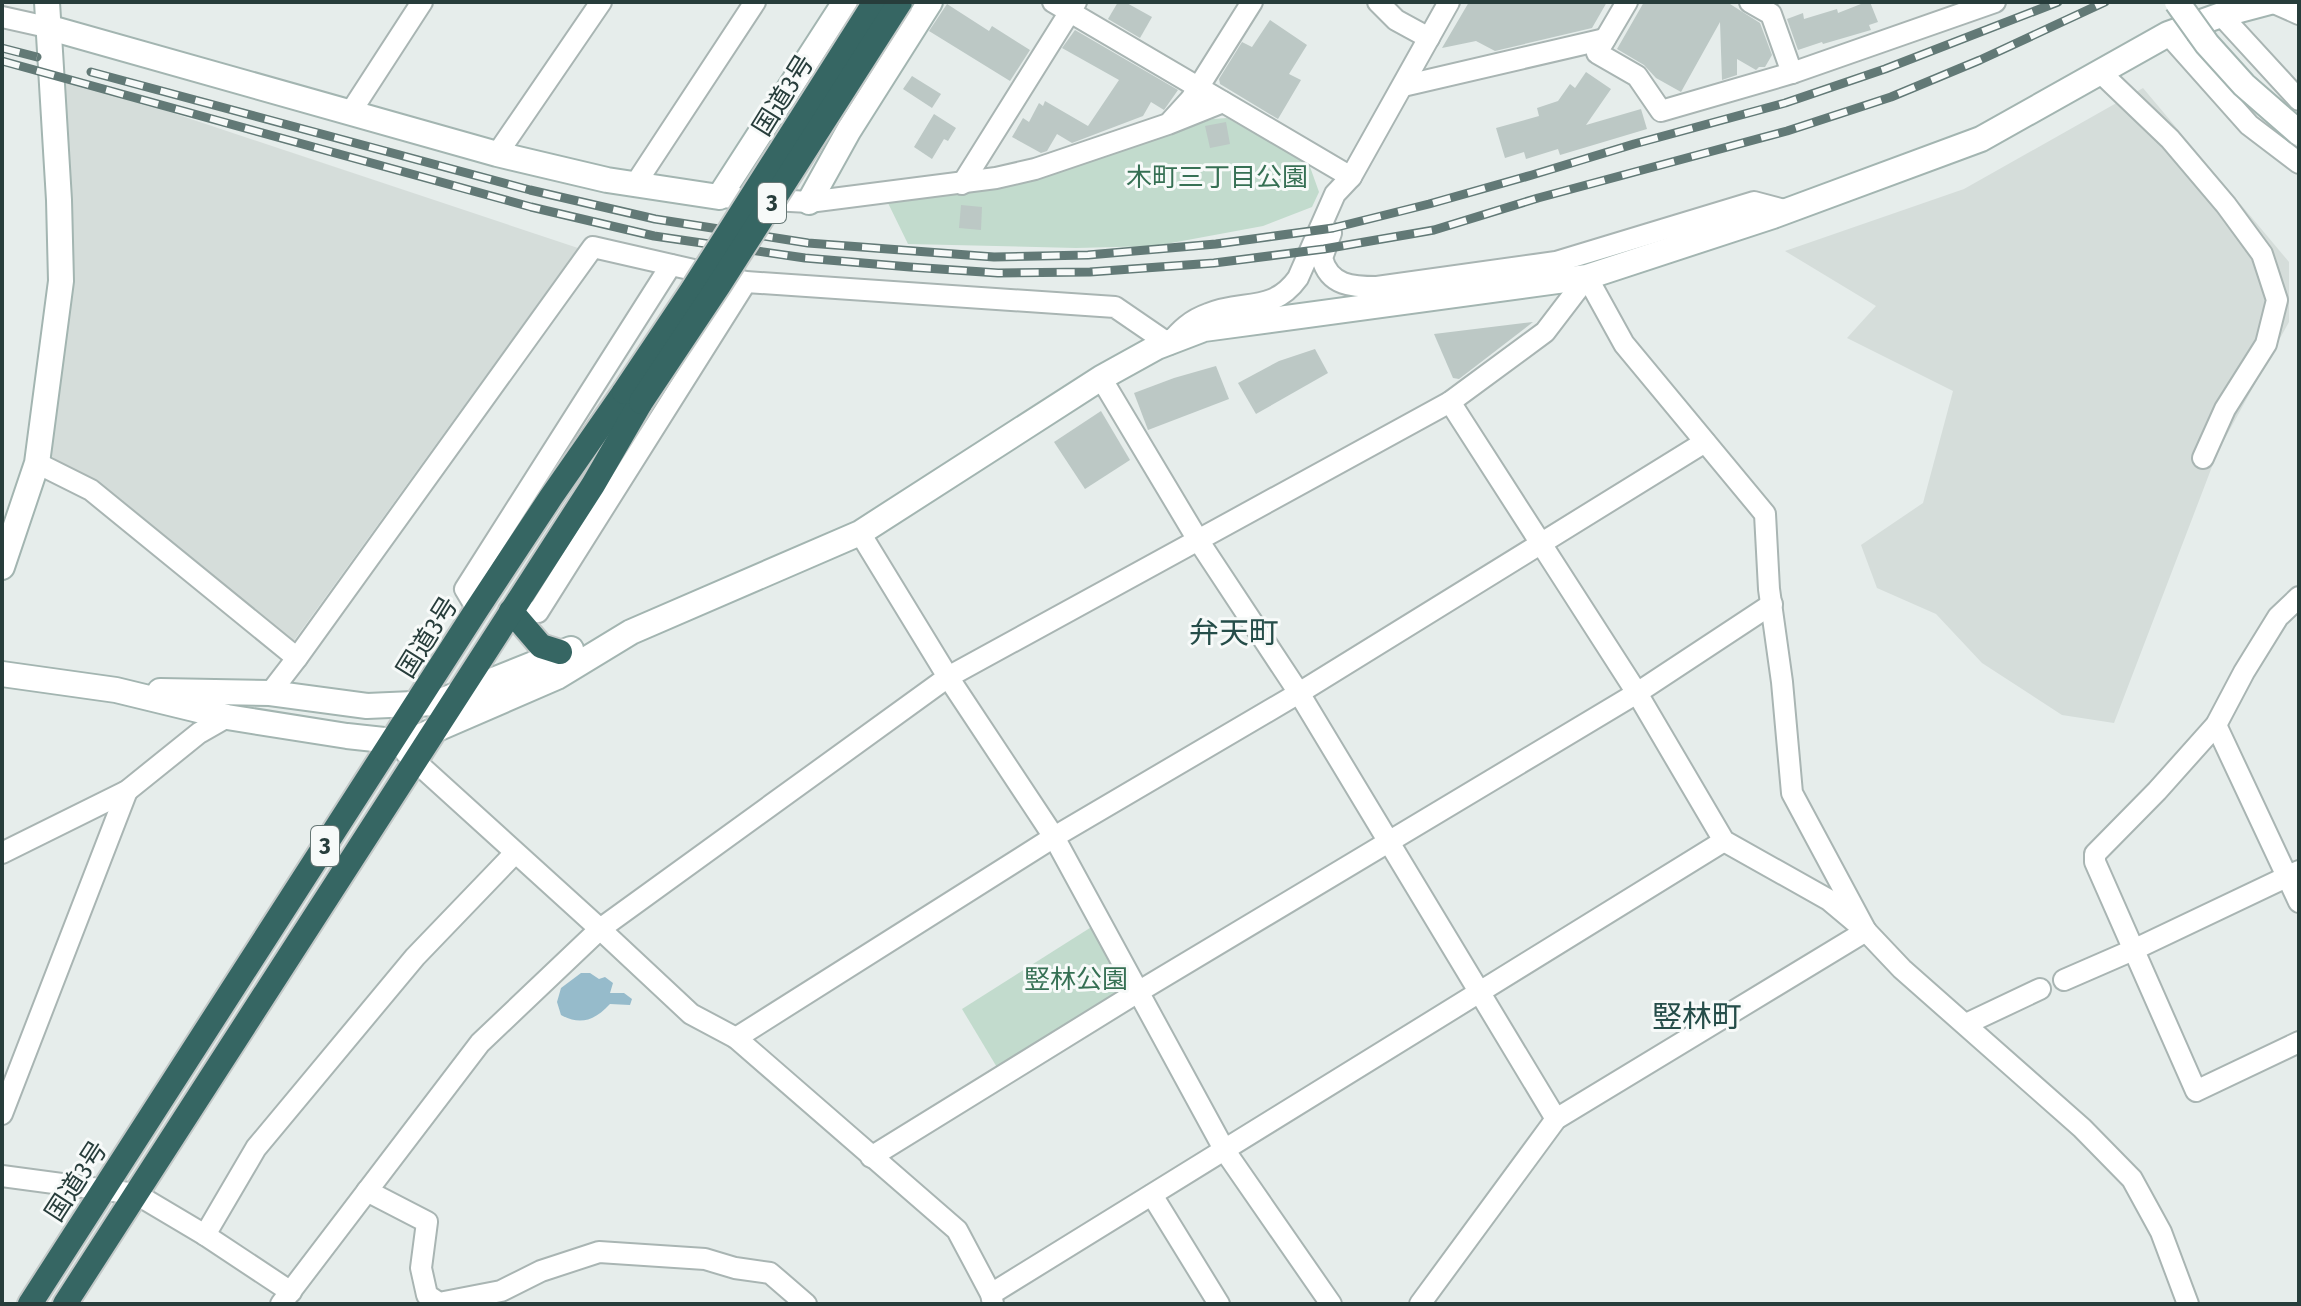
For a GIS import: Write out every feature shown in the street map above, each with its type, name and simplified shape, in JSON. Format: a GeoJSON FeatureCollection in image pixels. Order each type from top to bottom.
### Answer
{"type":"FeatureCollection","features":[{"type":"Feature","properties":{"kind":"highway","name":"国道3号"},"geometry":{"type":"LineString","coordinates":[[65,1304],[593,485],[633,397],[691,292],[875,2]]}},
{"type":"Feature","properties":{"kind":"highway","name":"国道3号"},"geometry":{"type":"LineString","coordinates":[[30,1304],[551,497],[719,285],[900,2]]}},
{"type":"Feature","properties":{"kind":"highway"},"geometry":{"type":"LineString","coordinates":[[511,611],[541,646],[560,652]]}},
{"type":"Feature","properties":{"kind":"street"},"geometry":{"type":"LineString","coordinates":[[2,567],[37,463],[61,281],[47,2]]}},
{"type":"Feature","properties":{"kind":"street"},"geometry":{"type":"LineString","coordinates":[[350,113],[422,2]]}},
{"type":"Feature","properties":{"kind":"street"},"geometry":{"type":"LineString","coordinates":[[497,154],[601,2]]}},
{"type":"Feature","properties":{"kind":"street"},"geometry":{"type":"LineString","coordinates":[[636,183],[755,2]]}},
{"type":"Feature","properties":{"kind":"street"},"geometry":{"type":"LineString","coordinates":[[719,197],[845,2]]}},
{"type":"Feature","properties":{"kind":"street"},"geometry":{"type":"LineString","coordinates":[[809,202],[849,130],[930,2]]}},
{"type":"Feature","properties":{"kind":"street"},"geometry":{"type":"LineString","coordinates":[[1168,124],[1191,99],[1252,2]]}},
{"type":"Feature","properties":{"kind":"street"},"geometry":{"type":"LineString","coordinates":[[1378,2],[1396,20],[1429,38]]}},
{"type":"Feature","properties":{"kind":"street"},"geometry":{"type":"LineString","coordinates":[[1169,344],[1184,326],[1210,313],[1278,299],[1298,278],[1335,194],[1351,177],[1449,2]]}},
{"type":"Feature","properties":{"kind":"street"},"geometry":{"type":"LineString","coordinates":[[1627,2],[1597,53],[1637,76],[1661,111],[1792,73],[1995,2]]}},
{"type":"Feature","properties":{"kind":"street"},"geometry":{"type":"LineString","coordinates":[[1750,2],[1776,8],[1792,73]]}},
{"type":"Feature","properties":{"kind":"street"},"geometry":{"type":"LineString","coordinates":[[2177,2],[2207,44],[2244,85],[2299,133]]}},
{"type":"Feature","properties":{"kind":"street"},"geometry":{"type":"LineString","coordinates":[[116,690],[270,693],[367,706],[436,703],[560,652],[631,632],[860,533],[1101,378],[1157,347],[1204,329],[1587,277],[1788,211],[1981,139],[2168,34],[2221,15],[2271,2],[2299,14]]}},
{"type":"Feature","properties":{"kind":"street"},"geometry":{"type":"LineString","coordinates":[[962,184],[1066,5],[1351,177]]}},
{"type":"Feature","properties":{"kind":"street"},"geometry":{"type":"LineString","coordinates":[[2221,15],[2299,100]]}},
{"type":"Feature","properties":{"kind":"street"},"geometry":{"type":"LineString","coordinates":[[2,17],[497,154],[607,180],[719,197],[809,202],[962,184],[1035,169],[1223,102]]}},
{"type":"Feature","properties":{"kind":"street"},"geometry":{"type":"LineString","coordinates":[[2168,34],[2249,125],[2299,163]]}},
{"type":"Feature","properties":{"kind":"street"},"geometry":{"type":"LineString","coordinates":[[1403,86],[1605,39]]}},
{"type":"Feature","properties":{"kind":"street"},"geometry":{"type":"LineString","coordinates":[[2100,72],[2170,139],[2226,205],[2262,254],[2277,300],[2266,344],[2225,409],[2203,458]]}},
{"type":"Feature","properties":{"kind":"street"},"geometry":{"type":"LineString","coordinates":[[1351,177],[1347,197],[1322,258],[1335,280],[1360,287],[1556,262],[1754,202],[1788,211]]}},
{"type":"Feature","properties":{"kind":"street"},"geometry":{"type":"LineString","coordinates":[[270,693],[593,247],[746,282],[1115,307],[1169,344]]}},
{"type":"Feature","properties":{"kind":"street"},"geometry":{"type":"LineString","coordinates":[[477,609],[465,589],[671,265]]}},
{"type":"Feature","properties":{"kind":"street"},"geometry":{"type":"LineString","coordinates":[[2,1176],[136,1194],[205,1235],[286,1298],[480,1043],[600,929],[948,677],[1450,402],[1545,332],[1587,277]]}},
{"type":"Feature","properties":{"kind":"street"},"geometry":{"type":"LineString","coordinates":[[1587,277],[1624,344],[1765,514],[1769,589],[1792,793],[1866,931]]}},
{"type":"Feature","properties":{"kind":"street"},"geometry":{"type":"LineString","coordinates":[[511,611],[538,612],[746,282]]}},
{"type":"Feature","properties":{"kind":"street"},"geometry":{"type":"LineString","coordinates":[[1101,378],[1198,540],[1299,693],[1556,1119]]}},
{"type":"Feature","properties":{"kind":"street"},"geometry":{"type":"LineString","coordinates":[[1450,402],[1637,693],[1724,841],[1829,900],[2082,1128],[2132,1179],[2161,1232],[2188,1304]]}},
{"type":"Feature","properties":{"kind":"street"},"geometry":{"type":"LineString","coordinates":[[736,1038],[1054,837],[1299,693],[1705,442]]}},
{"type":"Feature","properties":{"kind":"street"},"geometry":{"type":"LineString","coordinates":[[37,463],[91,490],[297,658]]}},
{"type":"Feature","properties":{"kind":"street"},"geometry":{"type":"LineString","coordinates":[[860,533],[948,677],[1054,837],[1225,1151],[1331,1304]]}},
{"type":"Feature","properties":{"kind":"street"},"geometry":{"type":"LineString","coordinates":[[2299,597],[2278,617],[2216,725],[2095,854],[2095,862],[2196,1091],[2299,1042]]}},
{"type":"Feature","properties":{"kind":"street"},"geometry":{"type":"LineString","coordinates":[[871,1157],[1138,992],[1637,693],[1772,604]]}},
{"type":"Feature","properties":{"kind":"street"},"geometry":{"type":"LineString","coordinates":[[2,674],[116,690],[227,717],[393,741],[414,739],[557,677],[631,632]]}},
{"type":"Feature","properties":{"kind":"street"},"geometry":{"type":"LineString","coordinates":[[237,692],[291,713],[375,727],[387,733],[691,1014],[736,1038],[957,1230],[995,1301],[1152,1195],[1724,841]]}},
{"type":"Feature","properties":{"kind":"street"},"geometry":{"type":"LineString","coordinates":[[2,853],[127,791],[199,733],[227,717]]}},
{"type":"Feature","properties":{"kind":"street"},"geometry":{"type":"LineString","coordinates":[[2216,725],[2293,874],[2299,902]]}},
{"type":"Feature","properties":{"kind":"street"},"geometry":{"type":"LineString","coordinates":[[347,736],[361,746],[366,755],[368,775],[364,785]]}},
{"type":"Feature","properties":{"kind":"street"},"geometry":{"type":"LineString","coordinates":[[393,741],[402,763],[397,786]]}},
{"type":"Feature","properties":{"kind":"street"},"geometry":{"type":"LineString","coordinates":[[2,1114],[127,791]]}},
{"type":"Feature","properties":{"kind":"street"},"geometry":{"type":"LineString","coordinates":[[205,1235],[256,1148],[415,957],[515,853]]}},
{"type":"Feature","properties":{"kind":"street"},"geometry":{"type":"LineString","coordinates":[[2064,980],[2293,874]]}},
{"type":"Feature","properties":{"kind":"street"},"geometry":{"type":"LineString","coordinates":[[1420,1304],[1556,1119],[1866,931]]}},
{"type":"Feature","properties":{"kind":"street"},"geometry":{"type":"LineString","coordinates":[[1966,1024],[2040,989]]}},
{"type":"Feature","properties":{"kind":"street"},"geometry":{"type":"LineString","coordinates":[[367,1191],[427,1222],[421,1268],[427,1295],[439,1303],[501,1291],[541,1271],[599,1252],[705,1259],[735,1268],[770,1273],[806,1304]]}},
{"type":"Feature","properties":{"kind":"street"},"geometry":{"type":"LineString","coordinates":[[1152,1195],[1219,1304]]}},
{"type":"Feature","properties":{"kind":"shaded area"},"geometry":{"type":"Polygon","coordinates":[[[65,77],[578,248],[293,642],[50,455],[65,77]]]}},
{"type":"Feature","properties":{"kind":"shaded area"},"geometry":{"type":"Polygon","coordinates":[[[2143,88],[2289,262],[2289,322],[2218,451],[2114,723],[2062,715],[1982,663],[1936,614],[1877,588],[1861,545],[1923,503],[1953,391],[1847,338],[1876,306],[1785,251],[1964,189],[2143,88]]]}},
{"type":"Feature","properties":{"kind":"green space","name":"木町三丁目公園"},"geometry":{"type":"Polygon","coordinates":[[[1227,118],[1309,164],[1319,192],[1312,207],[1263,226],[1155,246],[1076,248],[908,244],[888,203],[1030,182],[1213,119],[1227,118]]]}},
{"type":"Feature","properties":{"kind":"green space","name":"竪林公園"},"geometry":{"type":"Polygon","coordinates":[[[1093,926],[1126,981],[1123,992],[998,1069],[962,1009],[1093,926]]]}},
{"type":"Feature","properties":{"kind":"water"},"geometry":{"type":"Polygon","coordinates":[[[581,973],[590,973],[599,979],[605,977],[613,983],[610,993],[624,993],[632,999],[630,1005],[610,1004],[599,1014],[581,1021],[561,1015],[557,1002],[561,988],[581,973]]]}},
{"type":"Feature","properties":{"kind":"building"},"geometry":{"type":"Polygon","coordinates":[[[1118,2],[1125,2],[1152,17],[1140,38],[1108,19],[1118,2]]]}},
{"type":"Feature","properties":{"kind":"building"},"geometry":{"type":"Polygon","coordinates":[[[1469,2],[1607,2],[1592,28],[1495,51],[1476,41],[1442,48],[1469,2]]]}},
{"type":"Feature","properties":{"kind":"building"},"geometry":{"type":"Polygon","coordinates":[[[1644,2],[1731,2],[1760,23],[1772,55],[1765,67],[1756,70],[1737,59],[1737,75],[1722,80],[1720,22],[1681,92],[1617,49],[1644,2]]]}},
{"type":"Feature","properties":{"kind":"building"},"geometry":{"type":"Polygon","coordinates":[[[1870,2],[1878,22],[1869,25],[1871,30],[1798,50],[1787,19],[1803,13],[1804,19],[1837,9],[1838,13],[1870,2]]]}},
{"type":"Feature","properties":{"kind":"building"},"geometry":{"type":"Polygon","coordinates":[[[947,4],[989,31],[992,26],[1030,50],[1010,81],[929,31],[947,4]]]}},
{"type":"Feature","properties":{"kind":"building"},"geometry":{"type":"Polygon","coordinates":[[[1270,20],[1307,45],[1289,74],[1301,80],[1278,119],[1220,84],[1219,79],[1242,42],[1252,47],[1270,20]]]}},
{"type":"Feature","properties":{"kind":"building"},"geometry":{"type":"Polygon","coordinates":[[[1075,30],[1178,90],[1164,110],[1151,102],[1143,116],[1072,143],[1057,134],[1047,151],[1041,153],[1012,137],[1023,118],[1029,122],[1039,103],[1043,106],[1045,101],[1088,126],[1119,80],[1062,48],[1075,30]]]}},
{"type":"Feature","properties":{"kind":"building"},"geometry":{"type":"Polygon","coordinates":[[[1586,72],[1611,89],[1586,125],[1641,109],[1647,129],[1560,155],[1558,149],[1526,159],[1524,152],[1505,158],[1496,128],[1539,116],[1537,108],[1558,101],[1570,84],[1575,88],[1586,72]]]}},
{"type":"Feature","properties":{"kind":"building"},"geometry":{"type":"Polygon","coordinates":[[[912,76],[941,94],[932,108],[903,89],[912,76]]]}},
{"type":"Feature","properties":{"kind":"building"},"geometry":{"type":"Polygon","coordinates":[[[934,114],[956,128],[948,141],[944,139],[932,159],[914,147],[934,114]]]}},
{"type":"Feature","properties":{"kind":"building"},"geometry":{"type":"Polygon","coordinates":[[[1226,122],[1230,144],[1210,148],[1205,126],[1226,122]]]}},
{"type":"Feature","properties":{"kind":"building"},"geometry":{"type":"Polygon","coordinates":[[[961,205],[982,207],[981,230],[959,228],[961,205]]]}},
{"type":"Feature","properties":{"kind":"building"},"geometry":{"type":"Polygon","coordinates":[[[1533,322],[1459,379],[1453,378],[1434,334],[1533,322]]]}},
{"type":"Feature","properties":{"kind":"building"},"geometry":{"type":"Polygon","coordinates":[[[1315,349],[1328,373],[1256,414],[1238,383],[1279,361],[1315,349]]]}},
{"type":"Feature","properties":{"kind":"building"},"geometry":{"type":"Polygon","coordinates":[[[1216,366],[1229,399],[1148,430],[1134,393],[1216,366]]]}},
{"type":"Feature","properties":{"kind":"building"},"geometry":{"type":"Polygon","coordinates":[[[1101,411],[1130,460],[1085,489],[1054,442],[1101,411]]]}},
{"type":"Feature","properties":{"kind":"railway"},"geometry":{"type":"LineString","coordinates":[[91,72],[530,190],[655,219],[808,243],[994,257],[1088,255],[1216,244],[1333,228],[1429,204],[1785,103],[1885,69],[2058,2]]}},
{"type":"Feature","properties":{"kind":"railway"},"geometry":{"type":"LineString","coordinates":[[2,61],[531,207],[654,236],[805,258],[910,267],[998,273],[1090,272],[1214,263],[1324,249],[1434,230],[1538,198],[1787,131],[1891,97],[2105,2]]}},
{"type":"Feature","properties":{"kind":"railway"},"geometry":{"type":"LineString","coordinates":[[2,48],[37,57]]}},
{"type":"Feature","properties":{"kind":"district","name":"弁天町"},"geometry":{"type":"Point","coordinates":[1234,633]}},
{"type":"Feature","properties":{"kind":"district","name":"竪林町"},"geometry":{"type":"Point","coordinates":[1697,1017]}}]}
